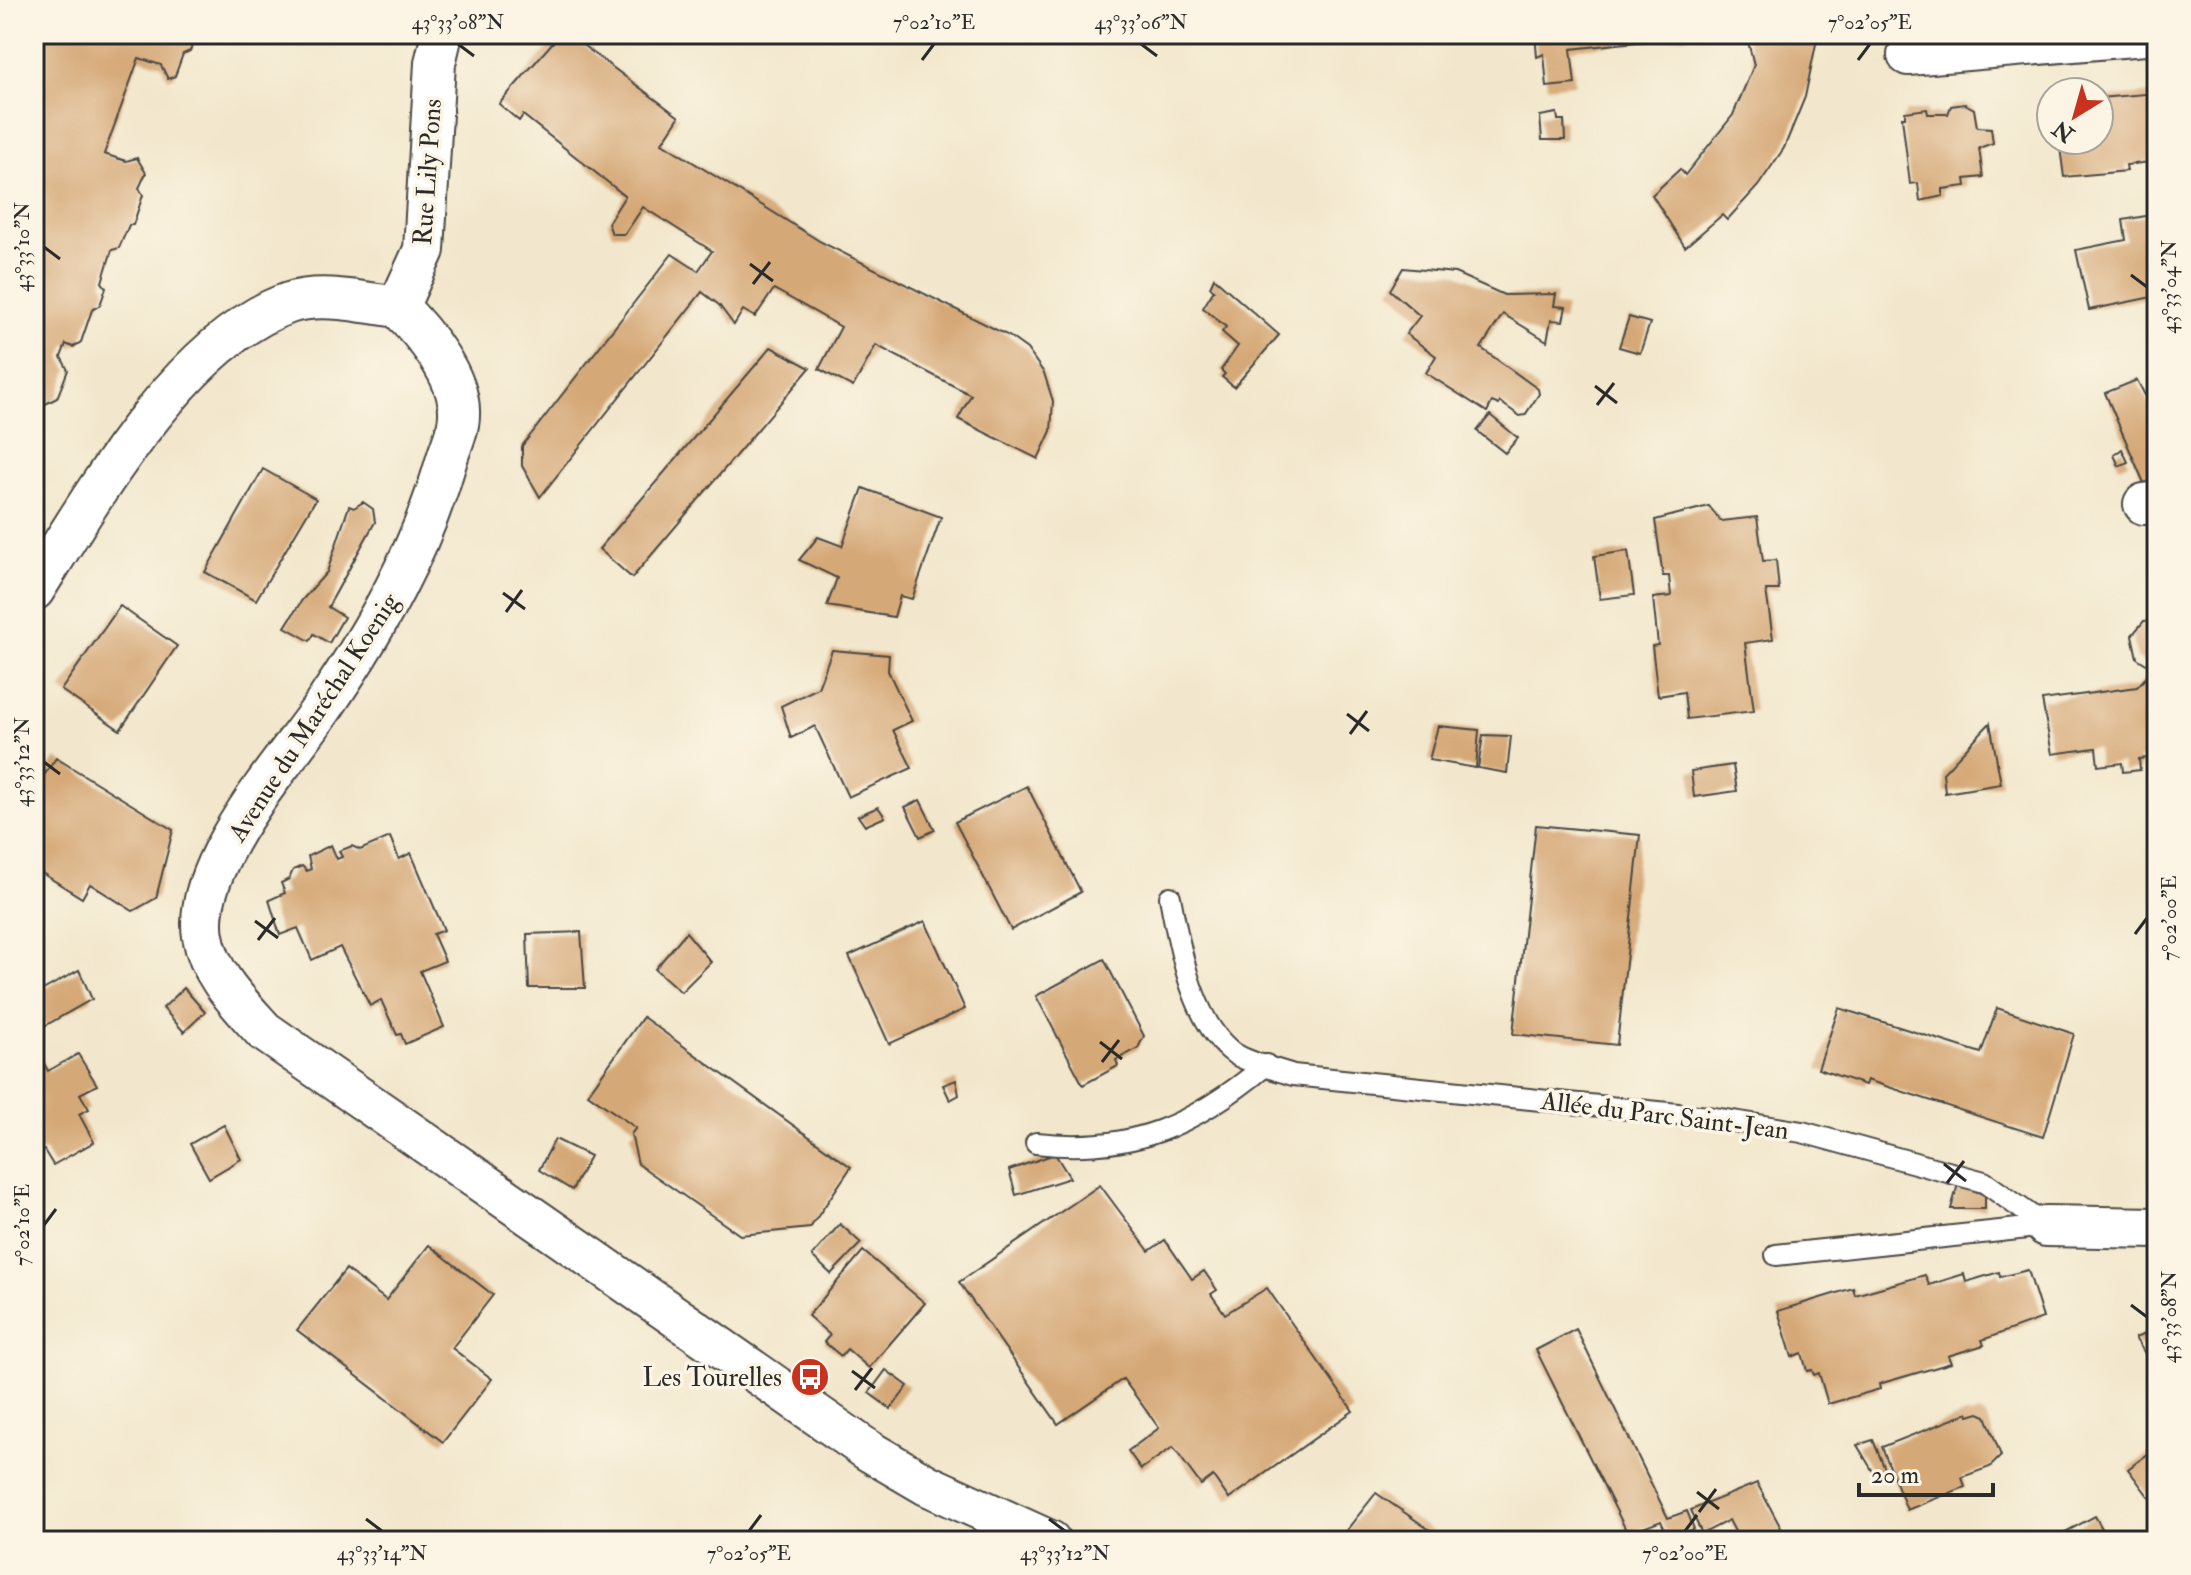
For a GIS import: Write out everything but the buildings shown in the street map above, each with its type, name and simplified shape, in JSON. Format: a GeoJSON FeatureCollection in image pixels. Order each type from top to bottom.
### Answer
{"type":"FeatureCollection","features":[{"type":"Feature","properties":{"kind":"street","name":"Rue Lily Pons"},"geometry":{"type":"LineString","coordinates":[[398,307],[424,250],[435,63],[442,34]]}},
{"type":"Feature","properties":{"kind":"street"},"geometry":{"type":"LineString","coordinates":[[1908,55],[2157,34]]}},
{"type":"Feature","properties":{"kind":"street"},"geometry":{"type":"LineString","coordinates":[[34,590],[142,430],[194,367],[240,328],[290,302],[325,298],[398,307]]}},
{"type":"Feature","properties":{"kind":"street","name":"Avenue du Maréchal Koenig"},"geometry":{"type":"LineString","coordinates":[[398,307],[445,363],[460,414],[445,465],[398,587],[324,705],[245,811],[222,858],[205,900],[202,933],[210,964],[234,998],[264,1031],[869,1451],[927,1485],[1050,1541]]}},
{"type":"Feature","properties":{"kind":"street"},"geometry":{"type":"LineString","coordinates":[[2046,1226],[2157,1228]]}},
{"type":"Feature","properties":{"kind":"lane","name":"Allée du Parc Saint-Jean"},"geometry":{"type":"LineString","coordinates":[[1170,897],[1183,964],[1208,1024],[1235,1054],[1293,1075],[1708,1117],[1802,1132],[1984,1182],[2046,1226]]}},
{"type":"Feature","properties":{"kind":"lane"},"geometry":{"type":"LineString","coordinates":[[1036,1143],[1064,1146],[1126,1141],[1177,1125],[1221,1103],[1266,1065]]}},
{"type":"Feature","properties":{"kind":"lane"},"geometry":{"type":"LineString","coordinates":[[1776,1255],[2046,1226]]}},
{"type":"Feature","properties":{"kind":"place","name":"Les Tourelles"},"geometry":{"type":"Point","coordinates":[810,1377]}}]}
